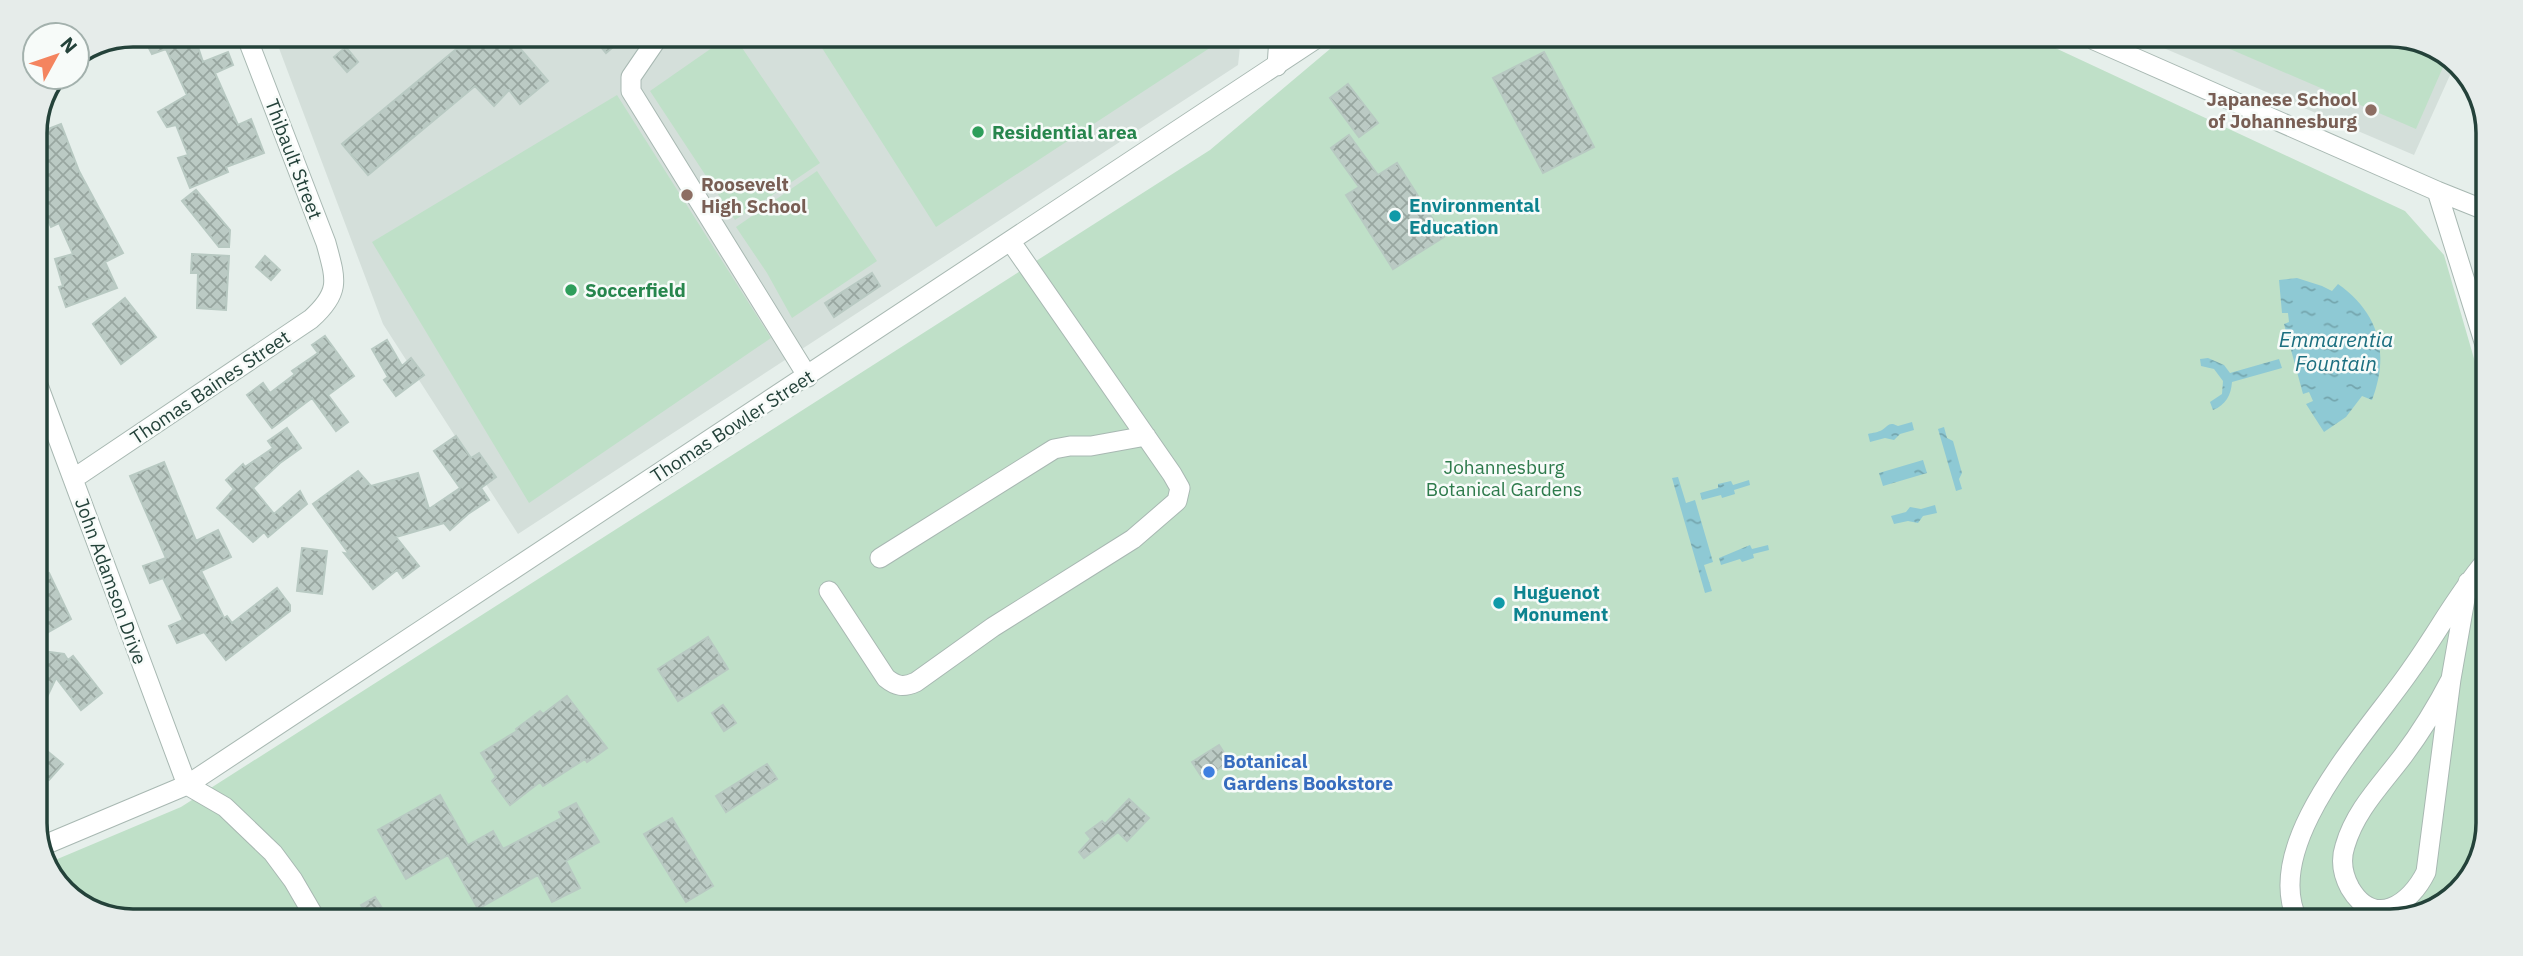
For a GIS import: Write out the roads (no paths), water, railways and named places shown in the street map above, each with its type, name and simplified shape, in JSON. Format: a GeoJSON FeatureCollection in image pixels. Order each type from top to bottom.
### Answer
{"type":"FeatureCollection","features":[{"type":"Feature","properties":{"kind":"street","name":"Thibault Street"},"geometry":{"type":"LineString","coordinates":[[251,47],[326,243],[335,285]]}},
{"type":"Feature","properties":{"kind":"street"},"geometry":{"type":"LineString","coordinates":[[651,47],[631,77],[631,91],[808,377]]}},
{"type":"Feature","properties":{"kind":"street"},"geometry":{"type":"LineString","coordinates":[[1277,66],[1278,47]]}},
{"type":"Feature","properties":{"kind":"street","name":"Thomas Bowler Street"},"geometry":{"type":"LineString","coordinates":[[50,843],[194,790],[1304,47]]}},
{"type":"Feature","properties":{"kind":"street"},"geometry":{"type":"LineString","coordinates":[[2110,47],[2476,207]]}},
{"type":"Feature","properties":{"kind":"street"},"geometry":{"type":"LineString","coordinates":[[2437,191],[2476,316]]}},
{"type":"Feature","properties":{"kind":"street"},"geometry":{"type":"LineString","coordinates":[[829,591],[886,678],[899,686],[907,686],[993,627],[1133,539],[1177,501],[1180,488],[1172,474],[1011,242]]}},
{"type":"Feature","properties":{"kind":"street","name":"Thomas Baines Street"},"geometry":{"type":"LineString","coordinates":[[73,480],[310,320],[325,306],[335,285]]}},
{"type":"Feature","properties":{"kind":"street","name":"John Adamson Drive"},"geometry":{"type":"LineString","coordinates":[[47,410],[194,790]]}},
{"type":"Feature","properties":{"kind":"street"},"geometry":{"type":"LineString","coordinates":[[880,558],[1054,449],[1091,446],[1146,436]]}},
{"type":"Feature","properties":{"kind":"street"},"geometry":{"type":"LineString","coordinates":[[2294,909],[2288,878],[2303,829],[2319,797],[2412,669],[2476,573]]}},
{"type":"Feature","properties":{"kind":"street"},"geometry":{"type":"LineString","coordinates":[[2393,909],[2419,886],[2426,872],[2451,679],[2468,582]]}},
{"type":"Feature","properties":{"kind":"street"},"geometry":{"type":"LineString","coordinates":[[2371,909],[2355,896],[2343,869],[2344,847],[2354,821],[2411,745],[2451,679]]}},
{"type":"Feature","properties":{"kind":"street"},"geometry":{"type":"LineString","coordinates":[[194,790],[225,807],[273,853],[310,909]]}},
{"type":"Feature","properties":{"kind":"water","name":"Emmarentia Fountain"},"geometry":{"type":"Polygon","coordinates":[[[2297,278],[2332,291],[2338,284],[2352,295],[2372,321],[2380,350],[2380,366],[2372,400],[2362,396],[2346,417],[2324,432],[2306,404],[2313,401],[2309,392],[2303,394],[2284,324],[2289,322],[2288,313],[2282,313],[2279,280],[2297,278]]]}},
{"type":"Feature","properties":{"kind":"water"},"geometry":{"type":"Polygon","coordinates":[[[2208,358],[2224,365],[2230,373],[2279,359],[2282,368],[2232,382],[2227,399],[2213,410],[2210,402],[2222,394],[2223,381],[2214,369],[2201,366],[2200,359],[2208,358]]]}},
{"type":"Feature","properties":{"kind":"water"},"geometry":{"type":"Polygon","coordinates":[[[1912,422],[1914,430],[1900,434],[1894,440],[1885,438],[1870,442],[1868,434],[1881,431],[1891,424],[1898,426],[1912,422]]]}},
{"type":"Feature","properties":{"kind":"water"},"geometry":{"type":"Polygon","coordinates":[[[1944,427],[1947,438],[1953,441],[1962,473],[1959,479],[1962,489],[1956,491],[1938,429],[1944,427]]]}},
{"type":"Feature","properties":{"kind":"water"},"geometry":{"type":"Polygon","coordinates":[[[1923,460],[1927,473],[1883,486],[1879,473],[1923,460]]]}},
{"type":"Feature","properties":{"kind":"water"},"geometry":{"type":"Polygon","coordinates":[[[1678,477],[1686,503],[1695,500],[1713,562],[1704,565],[1712,591],[1705,593],[1672,478],[1678,477]]]}},
{"type":"Feature","properties":{"kind":"water"},"geometry":{"type":"Polygon","coordinates":[[[1749,480],[1750,485],[1734,490],[1735,494],[1702,500],[1700,493],[1718,488],[1718,484],[1731,481],[1733,485],[1749,480]]]}},
{"type":"Feature","properties":{"kind":"water"},"geometry":{"type":"Polygon","coordinates":[[[1935,505],[1937,513],[1923,516],[1918,523],[1908,521],[1894,524],[1891,516],[1906,512],[1910,507],[1921,509],[1935,505]]]}},
{"type":"Feature","properties":{"kind":"water"},"geometry":{"type":"Polygon","coordinates":[[[1750,545],[1752,549],[1768,545],[1769,550],[1753,554],[1754,558],[1742,562],[1740,559],[1721,565],[1719,558],[1750,545]]]}},
{"type":"Feature","properties":{"kind":"place","name":"Japanese School of Johannesburg"},"geometry":{"type":"Point","coordinates":[2371,110]}},
{"type":"Feature","properties":{"kind":"place","name":"Residential area"},"geometry":{"type":"Point","coordinates":[978,132]}},
{"type":"Feature","properties":{"kind":"place","name":"Roosevelt High School"},"geometry":{"type":"Point","coordinates":[687,195]}},
{"type":"Feature","properties":{"kind":"place","name":"Environmental Education"},"geometry":{"type":"Point","coordinates":[1395,216]}},
{"type":"Feature","properties":{"kind":"place","name":"Soccerfield"},"geometry":{"type":"Point","coordinates":[571,290]}},
{"type":"Feature","properties":{"kind":"place","name":"Huguenot Monument"},"geometry":{"type":"Point","coordinates":[1499,603]}},
{"type":"Feature","properties":{"kind":"place","name":"Botanical Gardens Bookstore"},"geometry":{"type":"Point","coordinates":[1209,772]}},
{"type":"Feature","properties":{"kind":"park label","name":"Johannesburg Botanical Gardens"},"geometry":{"type":"Point","coordinates":[1504,478]}}]}
